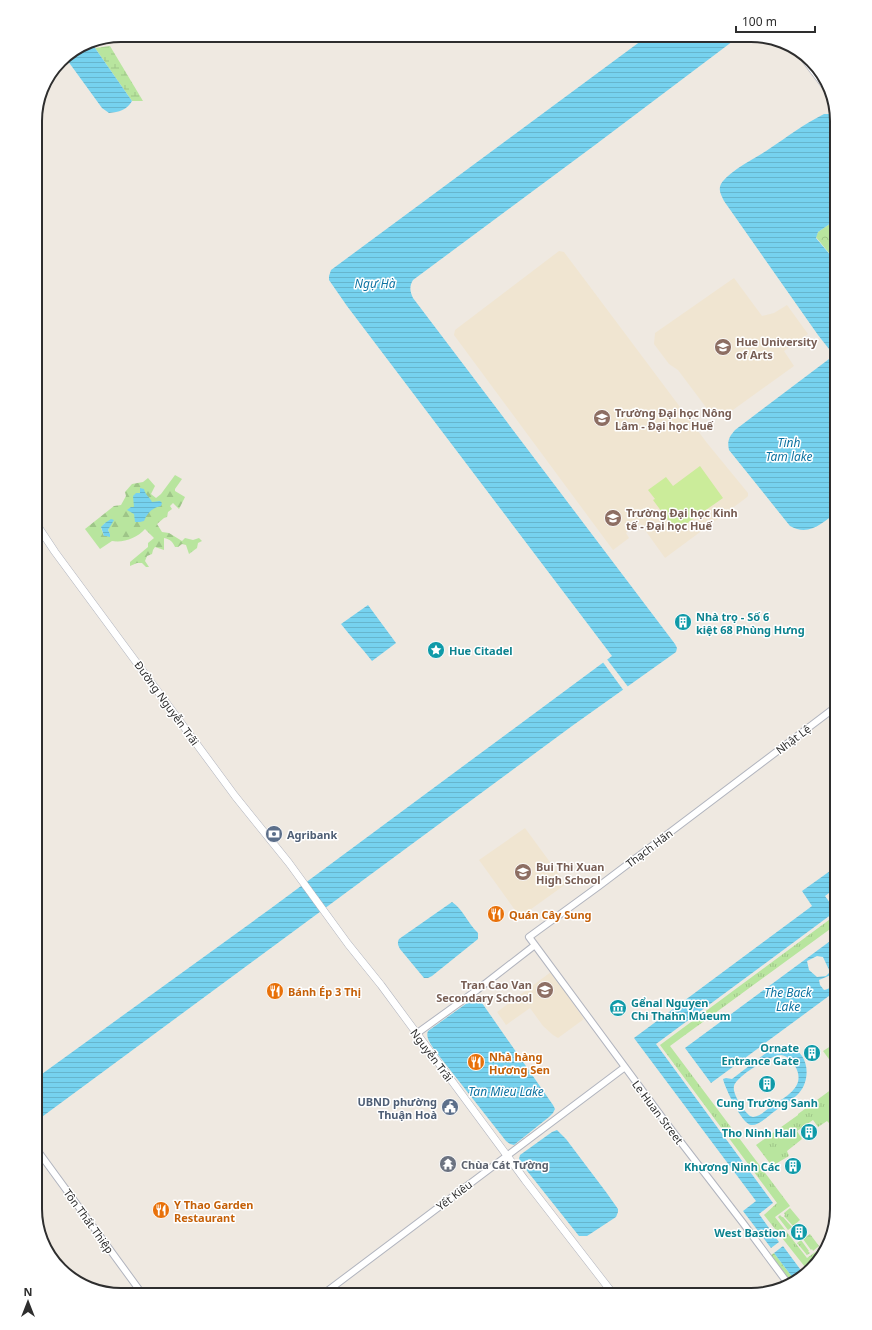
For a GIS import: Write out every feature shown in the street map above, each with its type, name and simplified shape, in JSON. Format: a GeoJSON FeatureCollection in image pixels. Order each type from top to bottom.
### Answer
{"type":"FeatureCollection","features":[{"type":"Feature","properties":{"kind":"main road","name":"Đường Nguyễn Trãi"},"geometry":{"type":"LineString","coordinates":[[42,532],[234,796],[302,880],[324,910]]}},
{"type":"Feature","properties":{"kind":"main road","name":"Nguyễn Trãi"},"geometry":{"type":"LineString","coordinates":[[324,910],[507,1156],[609,1288]]}},
{"type":"Feature","properties":{"kind":"street","name":"Nhật Lệ"},"geometry":{"type":"LineString","coordinates":[[768,758],[830,711]]}},
{"type":"Feature","properties":{"kind":"street","name":"Thạch Hãn"},"geometry":{"type":"LineString","coordinates":[[529,937],[600,886],[768,758]]}},
{"type":"Feature","properties":{"kind":"street","name":"Le Huan Street"},"geometry":{"type":"LineString","coordinates":[[529,937],[785,1280]]}},
{"type":"Feature","properties":{"kind":"street"},"geometry":{"type":"LineString","coordinates":[[416,1034],[477,990],[535,945]]}},
{"type":"Feature","properties":{"kind":"street","name":"Yết Kiêu"},"geometry":{"type":"LineString","coordinates":[[331,1288],[625,1067]]}},
{"type":"Feature","properties":{"kind":"street","name":"Tôn Thất Thiệp"},"geometry":{"type":"LineString","coordinates":[[42,1157],[138,1288]]}},
{"type":"Feature","properties":{"kind":"shaded area","name":"Trường Đại học Nông Lâm - Đại học Huế"},"geometry":{"type":"Polygon","coordinates":[[[559,251],[564,252],[707,443],[748,493],[746,498],[665,558],[640,523],[626,533],[629,538],[613,550],[454,335],[455,330],[559,251]]]}},
{"type":"Feature","properties":{"kind":"shaded area","name":"Hue University of Arts"},"geometry":{"type":"Polygon","coordinates":[[[734,278],[762,316],[774,313],[787,305],[808,334],[784,351],[794,366],[726,415],[711,414],[678,370],[669,364],[654,344],[655,333],[734,278]]]}},
{"type":"Feature","properties":{"kind":"shaded area","name":"Bui Thi Xuan High School"},"geometry":{"type":"Polygon","coordinates":[[[525,828],[566,884],[520,917],[479,860],[525,828]]]}},
{"type":"Feature","properties":{"kind":"shaded area","name":"Tran Cao Van Secondary School"},"geometry":{"type":"Polygon","coordinates":[[[551,972],[584,1019],[558,1038],[543,1026],[530,1008],[506,1025],[497,1012],[551,972]]]}},
{"type":"Feature","properties":{"kind":"green space"},"geometry":{"type":"Polygon","coordinates":[[[110,46],[143,101],[132,101],[95,48],[110,46]]]}},
{"type":"Feature","properties":{"kind":"green space"},"geometry":{"type":"Polygon","coordinates":[[[830,224],[830,254],[816,237],[818,232],[830,224]]]}},
{"type":"Feature","properties":{"kind":"green space"},"geometry":{"type":"Polygon","coordinates":[[[700,466],[723,498],[676,531],[653,500],[655,499],[648,490],[666,477],[673,486],[700,466]]]}},
{"type":"Feature","properties":{"kind":"green space"},"geometry":{"type":"Polygon","coordinates":[[[175,475],[182,479],[175,489],[175,491],[185,497],[179,509],[173,503],[170,506],[172,509],[168,512],[167,517],[157,524],[162,532],[169,533],[182,541],[185,538],[193,540],[199,538],[202,541],[198,543],[197,548],[189,554],[186,545],[182,544],[175,547],[171,541],[164,538],[164,550],[155,547],[152,554],[147,556],[145,561],[149,567],[146,567],[142,563],[137,563],[130,566],[130,562],[148,547],[148,543],[154,538],[145,529],[134,537],[121,541],[112,541],[100,549],[85,529],[114,506],[121,505],[126,496],[125,492],[132,484],[143,482],[148,478],[155,486],[151,494],[156,498],[161,494],[175,475]],[[105,523],[101,528],[104,536],[110,534],[108,530],[110,526],[105,523]]]}},
{"type":"Feature","properties":{"kind":"green space"},"geometry":{"type":"Polygon","coordinates":[[[830,919],[830,929],[670,1046],[790,1206],[775,1217],[807,1258],[819,1250],[805,1267],[764,1215],[777,1203],[660,1045],[830,919]]]}},
{"type":"Feature","properties":{"kind":"green space"},"geometry":{"type":"Polygon","coordinates":[[[830,1046],[830,1060],[823,1051],[830,1046]]]}},
{"type":"Feature","properties":{"kind":"green space"},"geometry":{"type":"Polygon","coordinates":[[[830,1090],[830,1124],[827,1121],[818,1127],[813,1120],[797,1131],[802,1139],[787,1151],[789,1156],[772,1166],[756,1145],[830,1090]]]}},
{"type":"Feature","properties":{"kind":"green space"},"geometry":{"type":"Polygon","coordinates":[[[790,1208],[800,1220],[793,1226],[784,1216],[784,1213],[790,1208]]]}},
{"type":"Feature","properties":{"kind":"green space"},"geometry":{"type":"Polygon","coordinates":[[[780,1215],[792,1227],[788,1230],[778,1217],[780,1215]]]}},
{"type":"Feature","properties":{"kind":"green space"},"geometry":{"type":"Polygon","coordinates":[[[810,1234],[819,1246],[813,1251],[803,1239],[810,1234]]]}},
{"type":"Feature","properties":{"kind":"green space"},"geometry":{"type":"Polygon","coordinates":[[[801,1240],[810,1253],[807,1255],[797,1243],[801,1240]]]}},
{"type":"Feature","properties":{"kind":"green space"},"geometry":{"type":"Polygon","coordinates":[[[774,1253],[792,1276],[786,1280],[768,1257],[774,1253]]]}},
{"type":"Feature","properties":{"kind":"water","name":"Ngự Hà"},"geometry":{"type":"Polygon","coordinates":[[[640,42],[732,42],[413,280],[410,289],[413,298],[675,644],[677,648],[676,652],[572,726],[42,1117],[42,1074],[270,909],[612,656],[347,306],[329,280],[331,270],[640,42]]]}},
{"type":"Feature","properties":{"kind":"water"},"geometry":{"type":"Polygon","coordinates":[[[94,47],[132,101],[128,107],[116,112],[109,113],[102,108],[69,62],[77,55],[94,47]]]}},
{"type":"Feature","properties":{"kind":"water"},"geometry":{"type":"Polygon","coordinates":[[[824,114],[829,114],[830,224],[818,232],[816,238],[830,255],[829,349],[724,201],[720,192],[721,184],[730,174],[824,114]]]}},
{"type":"Feature","properties":{"kind":"water","name":"Tinh Tam lake"},"geometry":{"type":"Polygon","coordinates":[[[830,358],[830,517],[821,524],[809,529],[803,530],[790,526],[729,450],[728,442],[735,430],[830,358]]]}},
{"type":"Feature","properties":{"kind":"water"},"geometry":{"type":"Polygon","coordinates":[[[140,488],[144,489],[145,493],[152,502],[160,501],[162,503],[161,506],[150,511],[144,521],[135,522],[134,514],[127,510],[134,507],[133,496],[136,493],[140,493],[140,488]]]}},
{"type":"Feature","properties":{"kind":"water"},"geometry":{"type":"Polygon","coordinates":[[[111,519],[114,520],[108,530],[110,537],[104,536],[101,527],[111,519]]]}},
{"type":"Feature","properties":{"kind":"water"},"geometry":{"type":"Polygon","coordinates":[[[368,605],[396,643],[372,661],[341,624],[368,605]]]}},
{"type":"Feature","properties":{"kind":"water"},"geometry":{"type":"Polygon","coordinates":[[[830,871],[830,892],[825,896],[830,903],[830,915],[656,1044],[773,1203],[759,1214],[779,1242],[771,1248],[743,1211],[756,1201],[634,1038],[812,906],[802,891],[830,871]]]}},
{"type":"Feature","properties":{"kind":"water"},"geometry":{"type":"Polygon","coordinates":[[[452,902],[478,933],[478,939],[432,976],[424,978],[400,949],[398,940],[452,902]]]}},
{"type":"Feature","properties":{"kind":"water","name":"The Back Lake"},"geometry":{"type":"Polygon","coordinates":[[[830,941],[830,972],[830,975],[819,980],[820,985],[824,990],[830,988],[830,995],[711,1083],[685,1048],[830,941]],[[817,956],[807,961],[809,970],[817,977],[826,976],[830,972],[823,957],[817,956]]]}},
{"type":"Feature","properties":{"kind":"water","name":"Tan Mieu Lake"},"geometry":{"type":"Polygon","coordinates":[[[474,998],[478,998],[553,1105],[555,1109],[553,1113],[514,1145],[510,1144],[506,1141],[436,1052],[428,1039],[428,1031],[474,998]],[[474,1053],[469,1056],[467,1063],[471,1069],[476,1070],[483,1067],[485,1060],[483,1056],[474,1053]]]}},
{"type":"Feature","properties":{"kind":"water"},"geometry":{"type":"Polygon","coordinates":[[[780,1045],[790,1047],[802,1056],[806,1065],[806,1080],[802,1089],[794,1098],[761,1122],[751,1125],[743,1119],[730,1097],[723,1079],[732,1079],[775,1046],[780,1045]],[[781,1055],[770,1058],[755,1067],[736,1082],[734,1089],[737,1098],[750,1116],[753,1117],[762,1114],[792,1092],[796,1086],[798,1074],[795,1066],[789,1059],[781,1055]]]}},
{"type":"Feature","properties":{"kind":"water"},"geometry":{"type":"Polygon","coordinates":[[[557,1130],[566,1139],[618,1209],[616,1217],[587,1236],[579,1236],[519,1159],[520,1155],[557,1130]]]}},
{"type":"Feature","properties":{"kind":"water"},"geometry":{"type":"Polygon","coordinates":[[[783,1246],[801,1270],[792,1276],[774,1253],[783,1246]]]}},
{"type":"Feature","properties":{"kind":"pier"},"geometry":{"type":"Polygon","coordinates":[[[606,658],[629,688],[624,691],[602,661],[606,658]]]}},
{"type":"Feature","properties":{"kind":"place","name":"Hue University of Arts"},"geometry":{"type":"Point","coordinates":[723,347]}},
{"type":"Feature","properties":{"kind":"place","name":"Trường Đại học Nông Lâm - Đại học Huế"},"geometry":{"type":"Point","coordinates":[602,418]}},
{"type":"Feature","properties":{"kind":"place","name":"Trường Đại học Kinh tế - Đại học Huế"},"geometry":{"type":"Point","coordinates":[613,518]}},
{"type":"Feature","properties":{"kind":"place","name":"Nhà trọ - Số 6 kiệt 68 Phùng Hưng"},"geometry":{"type":"Point","coordinates":[683,622]}},
{"type":"Feature","properties":{"kind":"place","name":"Hue Citadel"},"geometry":{"type":"Point","coordinates":[436,650]}},
{"type":"Feature","properties":{"kind":"place","name":"Agribank"},"geometry":{"type":"Point","coordinates":[274,834]}},
{"type":"Feature","properties":{"kind":"place","name":"Bui Thi Xuan High School"},"geometry":{"type":"Point","coordinates":[523,872]}},
{"type":"Feature","properties":{"kind":"place","name":"Quán Cây Sung"},"geometry":{"type":"Point","coordinates":[496,914]}},
{"type":"Feature","properties":{"kind":"place","name":"Tran Cao Van Secondary School"},"geometry":{"type":"Point","coordinates":[545,990]}},
{"type":"Feature","properties":{"kind":"place","name":"Bánh Ép 3 Thị"},"geometry":{"type":"Point","coordinates":[275,991]}},
{"type":"Feature","properties":{"kind":"place","name":"Gểnal Nguyen Chi Thahn Múeum"},"geometry":{"type":"Point","coordinates":[618,1008]}},
{"type":"Feature","properties":{"kind":"place","name":"Ornate Entrance Gate"},"geometry":{"type":"Point","coordinates":[812,1053]}},
{"type":"Feature","properties":{"kind":"place","name":"Nhà hàng Hương Sen"},"geometry":{"type":"Point","coordinates":[476,1062]}},
{"type":"Feature","properties":{"kind":"place","name":"Cung Trường Sanh"},"geometry":{"type":"Point","coordinates":[767,1084]}},
{"type":"Feature","properties":{"kind":"place","name":"UBND phường Thuận Hoà"},"geometry":{"type":"Point","coordinates":[450,1107]}},
{"type":"Feature","properties":{"kind":"place","name":"Tho Ninh Hall"},"geometry":{"type":"Point","coordinates":[809,1132]}},
{"type":"Feature","properties":{"kind":"place","name":"Chùa Cát Tường"},"geometry":{"type":"Point","coordinates":[448,1164]}},
{"type":"Feature","properties":{"kind":"place","name":"Khương Ninh Các"},"geometry":{"type":"Point","coordinates":[793,1166]}},
{"type":"Feature","properties":{"kind":"place","name":"Y Thao Garden Restaurant"},"geometry":{"type":"Point","coordinates":[161,1210]}},
{"type":"Feature","properties":{"kind":"place","name":"West Bastion"},"geometry":{"type":"Point","coordinates":[799,1232]}}]}
